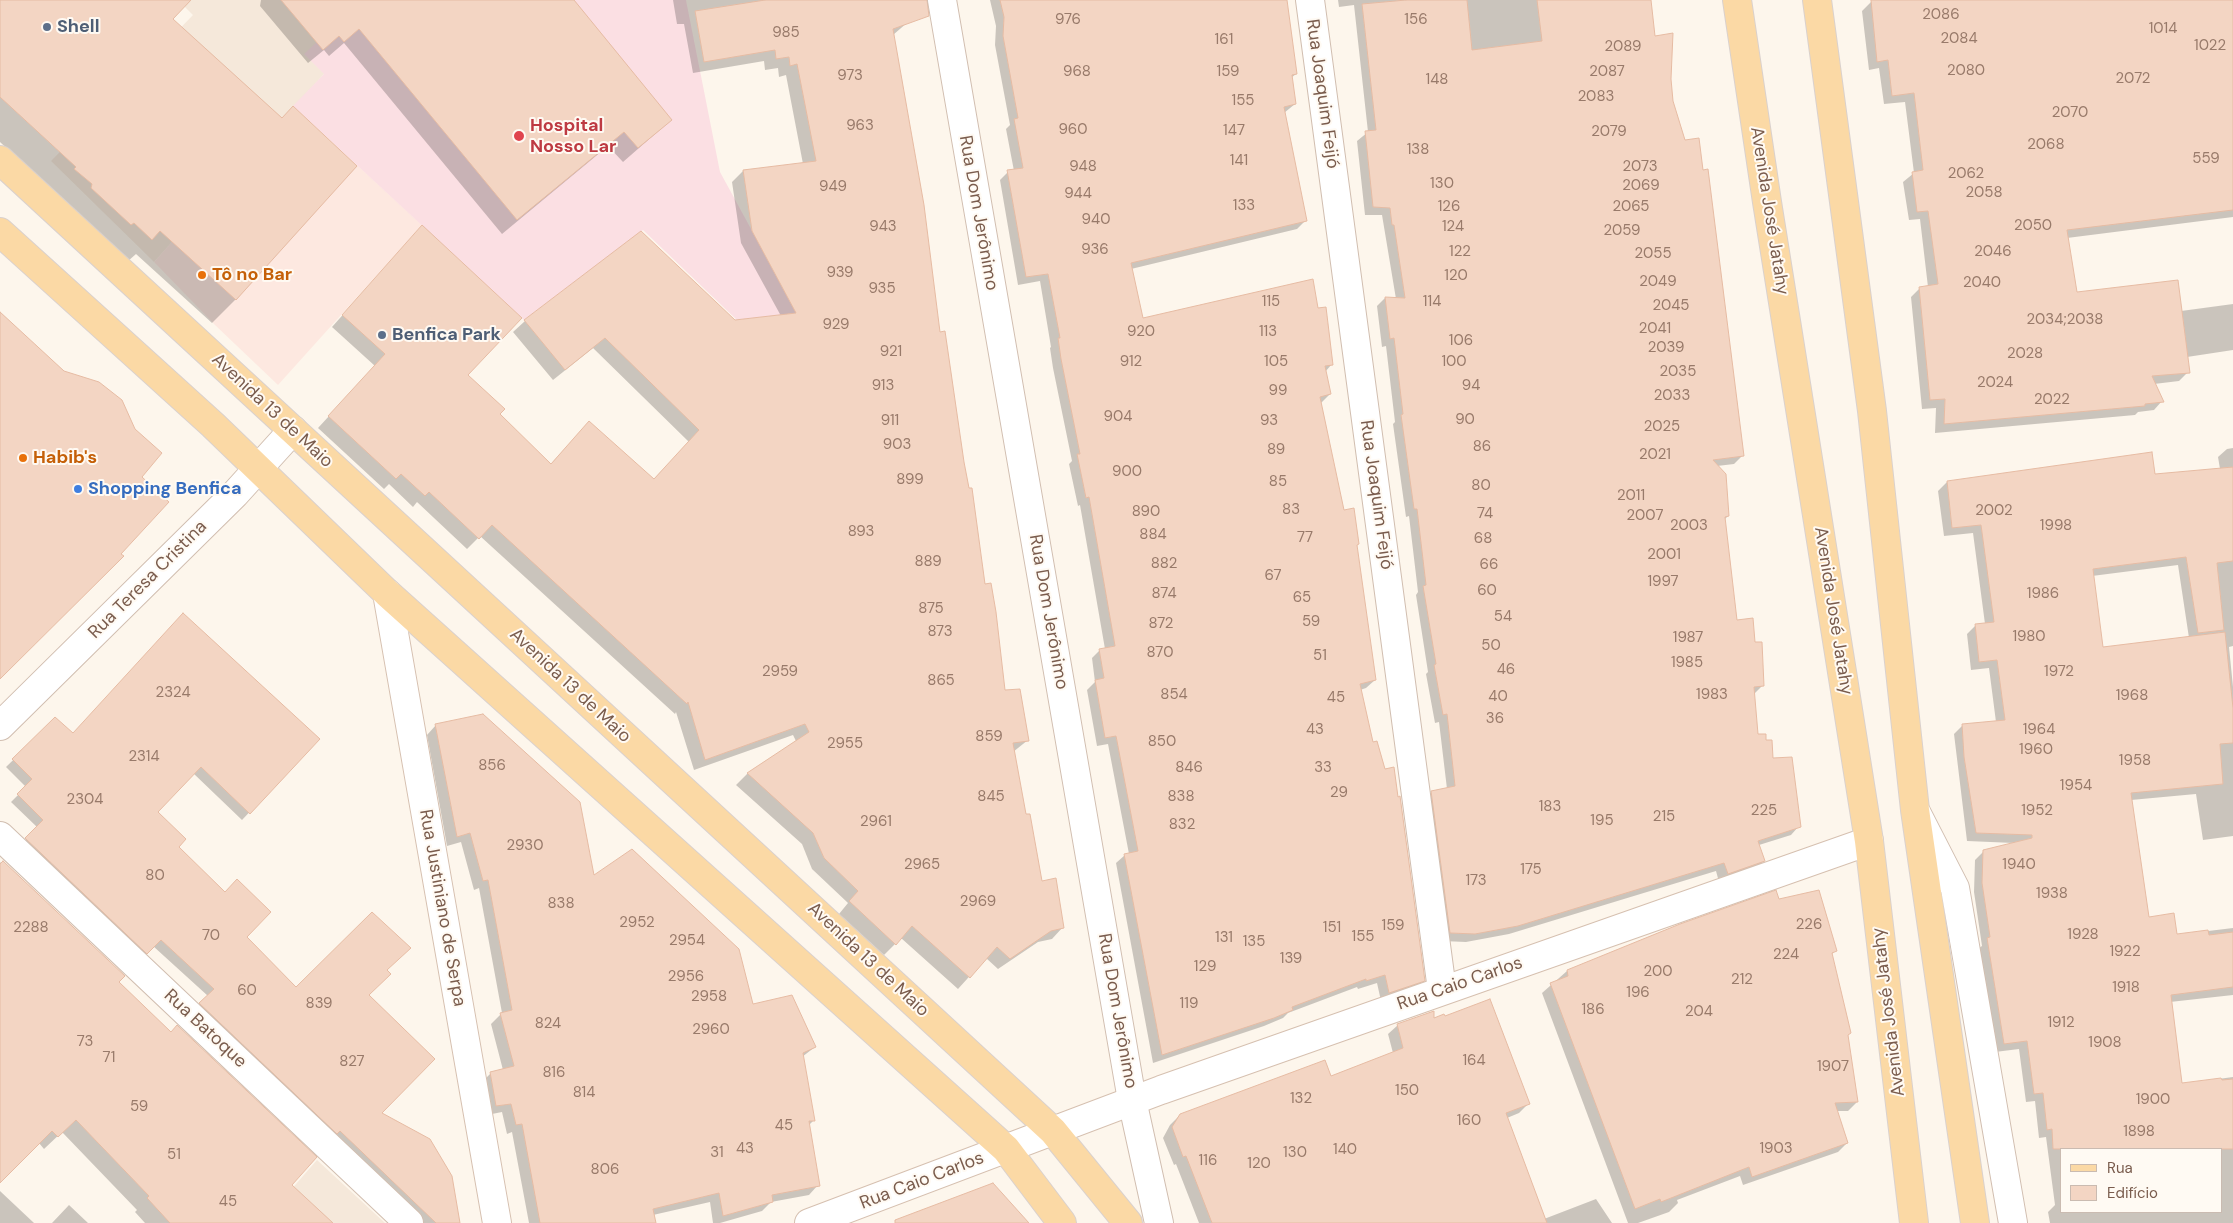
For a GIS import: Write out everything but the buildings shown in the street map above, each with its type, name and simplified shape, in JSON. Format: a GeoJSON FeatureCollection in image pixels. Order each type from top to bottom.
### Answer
{"type":"FeatureCollection","features":[{"type":"Feature","properties":{"kind":"main road","name":"Avenida José Jatahy"},"geometry":{"type":"LineString","coordinates":[[1737,0],[1767,202],[1869,841],[1914,1223]]}},
{"type":"Feature","properties":{"kind":"main road"},"geometry":{"type":"LineString","coordinates":[[1816,0],[1872,411],[1915,810],[1975,1223]]}},
{"type":"Feature","properties":{"kind":"main road","name":"Avenida 13 de Maio"},"geometry":{"type":"LineString","coordinates":[[0,160],[1053,1131],[1128,1223]]}},
{"type":"Feature","properties":{"kind":"main road"},"geometry":{"type":"LineString","coordinates":[[0,232],[213,425],[387,593],[1006,1149],[1062,1223]]}},
{"type":"Feature","properties":{"kind":"street","name":"Rua Dom Jerônimo"},"geometry":{"type":"LineString","coordinates":[[942,0],[1132,1100],[1159,1223]]}},
{"type":"Feature","properties":{"kind":"street","name":"Rua Joaquim Feijó"},"geometry":{"type":"LineString","coordinates":[[1310,0],[1442,990]]}},
{"type":"Feature","properties":{"kind":"street","name":"Rua Teresa Cristina"},"geometry":{"type":"LineString","coordinates":[[0,726],[258,469],[293,430]]}},
{"type":"Feature","properties":{"kind":"street","name":"Rua Justiniano de Serpa"},"geometry":{"type":"LineString","coordinates":[[387,593],[497,1223]]}},
{"type":"Feature","properties":{"kind":"street"},"geometry":{"type":"LineString","coordinates":[[1915,810],[1955,888],[2013,1223]]}},
{"type":"Feature","properties":{"kind":"street","name":"Rua Batoque"},"geometry":{"type":"LineString","coordinates":[[0,836],[409,1223]]}},
{"type":"Feature","properties":{"kind":"street","name":"Rua Caio Carlos"},"geometry":{"type":"LineString","coordinates":[[809,1223],[1132,1100],[1869,841]]}},
{"type":"Feature","properties":{"kind":"shaded area"},"geometry":{"type":"Polygon","coordinates":[[[178,0],[285,0],[319,41],[324,74],[154,262],[51,161],[193,15],[178,0]]]}},
{"type":"Feature","properties":{"kind":"shaded area","name":"Hospital Nosso Lar"},"geometry":{"type":"Polygon","coordinates":[[[285,0],[686,0],[720,172],[797,313],[737,320],[643,230],[524,320],[293,106],[324,74],[304,54],[318,41],[285,0]]]}},
{"type":"Feature","properties":{"kind":"shaded area"},"geometry":{"type":"Polygon","coordinates":[[[293,106],[422,225],[278,385],[215,325],[154,262],[293,106]]]}},
{"type":"Feature","properties":{"kind":"shaded area"},"geometry":{"type":"Polygon","coordinates":[[[317,1160],[385,1223],[262,1223],[317,1160]]]}},
{"type":"Feature","properties":{"kind":"place","name":"Shell"},"geometry":{"type":"Point","coordinates":[47,27]}},
{"type":"Feature","properties":{"kind":"place","name":"Hospital Nosso Lar"},"geometry":{"type":"Point","coordinates":[519,136]}},
{"type":"Feature","properties":{"kind":"place","name":"Tô no Bar"},"geometry":{"type":"Point","coordinates":[202,275]}},
{"type":"Feature","properties":{"kind":"place","name":"Benfica Park"},"geometry":{"type":"Point","coordinates":[382,335]}},
{"type":"Feature","properties":{"kind":"place","name":"Habib's"},"geometry":{"type":"Point","coordinates":[23,458]}},
{"type":"Feature","properties":{"kind":"place","name":"Shopping Benfica"},"geometry":{"type":"Point","coordinates":[78,489]}}]}
